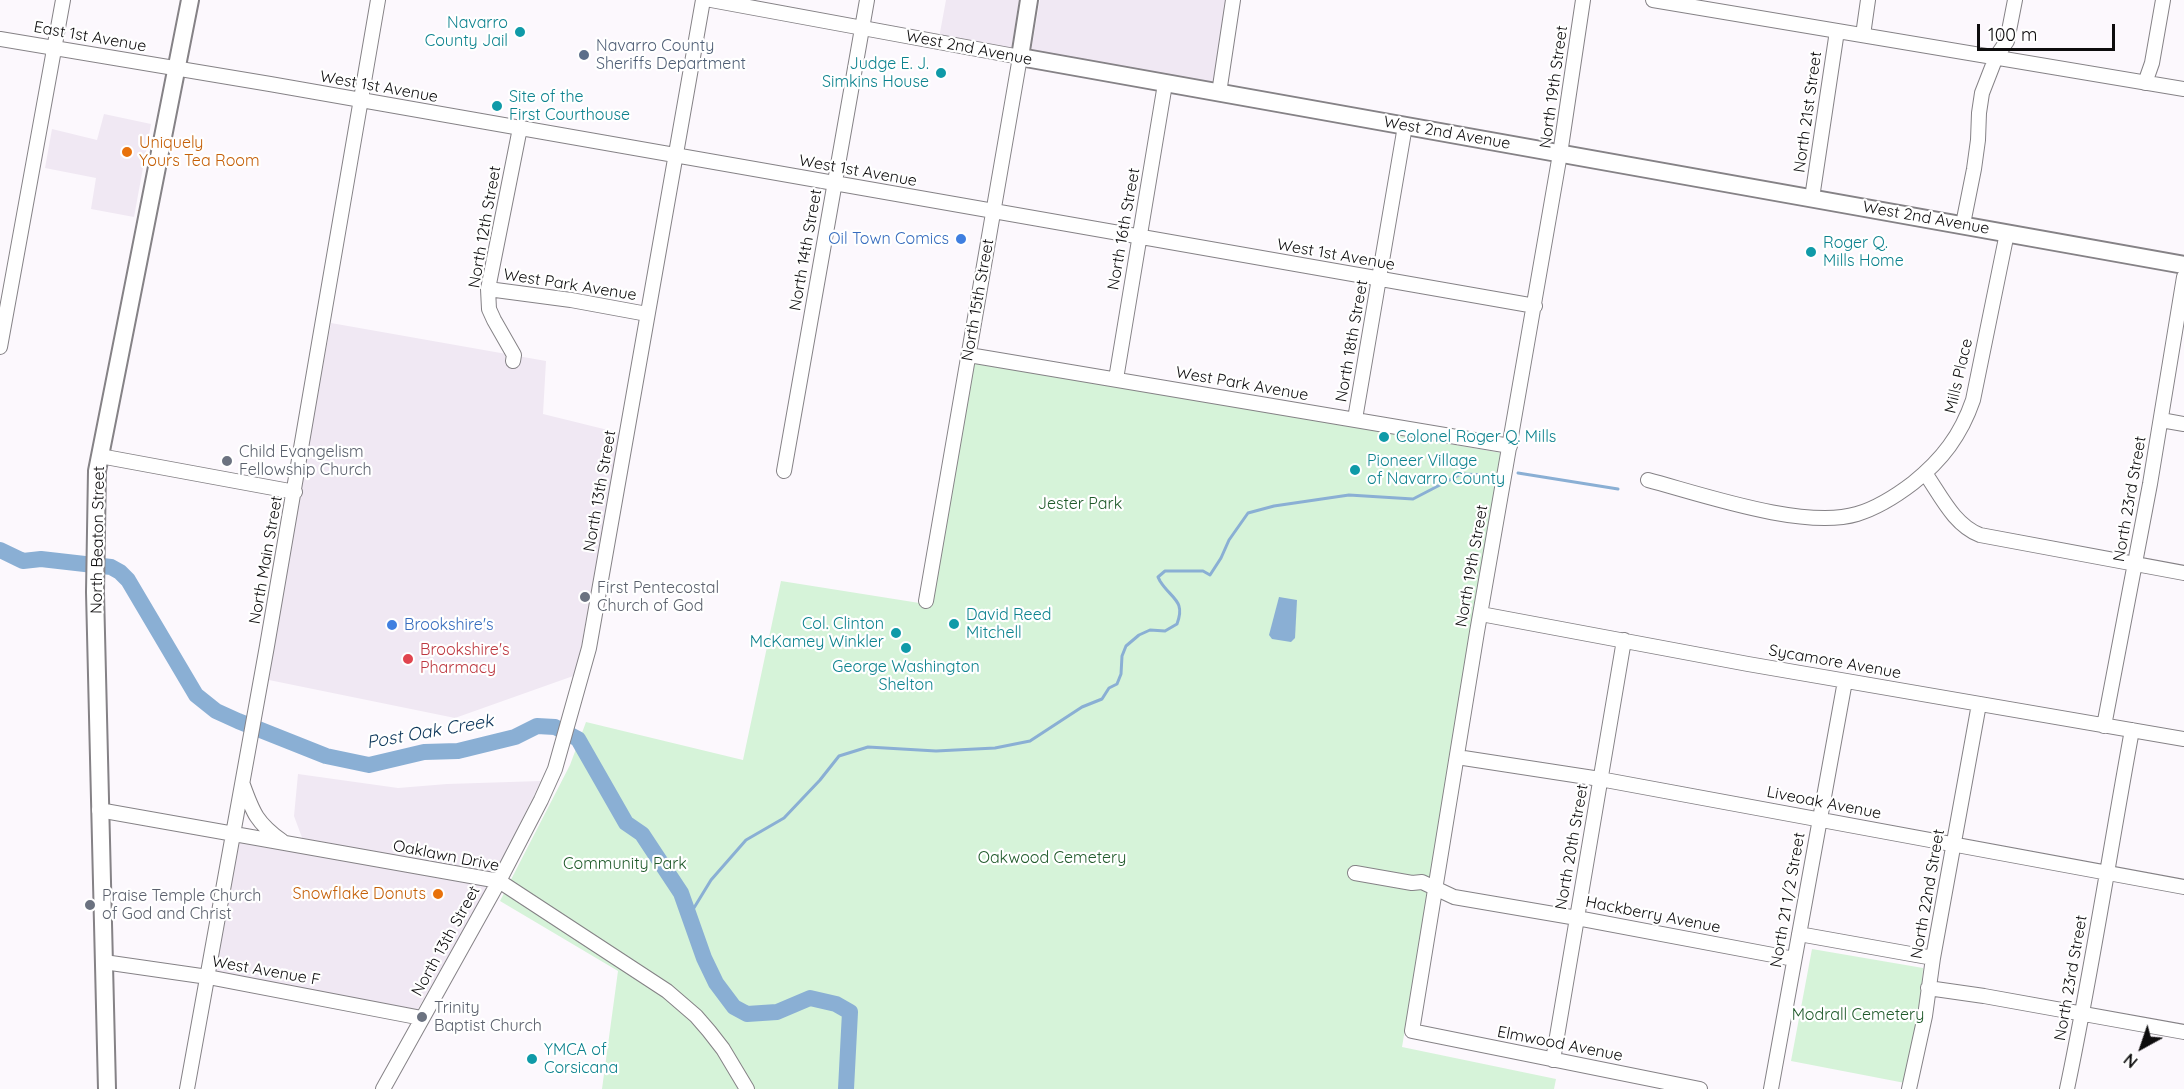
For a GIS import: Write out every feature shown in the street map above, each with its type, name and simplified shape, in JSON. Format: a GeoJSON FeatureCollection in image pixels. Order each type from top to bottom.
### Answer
{"type":"FeatureCollection","features":[{"type":"Feature","properties":{"kind":"main road","name":"North Beaton Street"},"geometry":{"type":"LineString","coordinates":[[107,1089],[95,592],[97,471],[190,0]]}},
{"type":"Feature","properties":{"kind":"main road","name":"North 15th Street"},"geometry":{"type":"LineString","coordinates":[[1020,57],[1029,0]]}},
{"type":"Feature","properties":{"kind":"main road","name":"West 2nd Avenue"},"geometry":{"type":"LineString","coordinates":[[1020,57],[2184,265]]}},
{"type":"Feature","properties":{"kind":"street"},"geometry":{"type":"LineString","coordinates":[[0,347],[63,0]]}},
{"type":"Feature","properties":{"kind":"street","name":"North Main Street"},"geometry":{"type":"LineString","coordinates":[[187,1089],[295,492],[378,0]]}},
{"type":"Feature","properties":{"kind":"street","name":"North 13th Street"},"geometry":{"type":"LineString","coordinates":[[383,1089],[499,881],[555,770],[589,648],[703,0]]}},
{"type":"Feature","properties":{"kind":"street","name":"West 2nd Avenue"},"geometry":{"type":"LineString","coordinates":[[711,0],[1020,57]]}},
{"type":"Feature","properties":{"kind":"street","name":"North 14th Street"},"geometry":{"type":"LineString","coordinates":[[784,471],[867,0]]}},
{"type":"Feature","properties":{"kind":"street"},"geometry":{"type":"LineString","coordinates":[[1219,93],[1233,0]]}},
{"type":"Feature","properties":{"kind":"street","name":"North 19th Street"},"geometry":{"type":"LineString","coordinates":[[1412,1031],[1480,614],[1535,306],[1583,0]]}},
{"type":"Feature","properties":{"kind":"street"},"geometry":{"type":"LineString","coordinates":[[1653,0],[1713,5],[1863,35],[2184,89]]}},
{"type":"Feature","properties":{"kind":"street"},"geometry":{"type":"LineString","coordinates":[[1863,35],[1868,0]]}},
{"type":"Feature","properties":{"kind":"street"},"geometry":{"type":"LineString","coordinates":[[1963,224],[1975,161],[1978,112],[1982,93],[1996,57],[2007,41],[2015,0]]}},
{"type":"Feature","properties":{"kind":"street"},"geometry":{"type":"LineString","coordinates":[[2145,82],[2152,63],[2163,0]]}},
{"type":"Feature","properties":{"kind":"street","name":"North 21st Street"},"geometry":{"type":"LineString","coordinates":[[1812,198],[1837,30]]}},
{"type":"Feature","properties":{"kind":"street","name":"East 1st Avenue"},"geometry":{"type":"LineString","coordinates":[[0,39],[175,68]]}},
{"type":"Feature","properties":{"kind":"street","name":"North 15th Street"},"geometry":{"type":"LineString","coordinates":[[926,601],[1020,57]]}},
{"type":"Feature","properties":{"kind":"street","name":"West 1st Avenue"},"geometry":{"type":"LineString","coordinates":[[175,68],[1535,306]]}},
{"type":"Feature","properties":{"kind":"street","name":"North 16th Street"},"geometry":{"type":"LineString","coordinates":[[1116,379],[1165,84]]}},
{"type":"Feature","properties":{"kind":"street","name":"North 18th Street"},"geometry":{"type":"LineString","coordinates":[[1355,419],[1405,126]]}},
{"type":"Feature","properties":{"kind":"street","name":"North 12th Street"},"geometry":{"type":"LineString","coordinates":[[513,362],[514,355],[489,309],[488,289],[520,128]]}},
{"type":"Feature","properties":{"kind":"street","name":"Mills Place"},"geometry":{"type":"LineString","coordinates":[[1648,480],[1773,512],[1810,517],[1858,514],[1886,502],[1925,473],[1955,440],[1964,425],[1973,400],[2007,233]]}},
{"type":"Feature","properties":{"kind":"street","name":"North 23rd Street"},"geometry":{"type":"LineString","coordinates":[[2104,726],[2161,420],[2184,277]]}},
{"type":"Feature","properties":{"kind":"street","name":"West Park Avenue"},"geometry":{"type":"LineString","coordinates":[[488,289],[571,300],[647,314]]}},
{"type":"Feature","properties":{"kind":"street","name":"West Park Avenue"},"geometry":{"type":"LineString","coordinates":[[969,355],[1510,446]]}},
{"type":"Feature","properties":{"kind":"street"},"geometry":{"type":"LineString","coordinates":[[2161,420],[2184,424]]}},
{"type":"Feature","properties":{"kind":"street"},"geometry":{"type":"LineString","coordinates":[[100,456],[295,492]]}},
{"type":"Feature","properties":{"kind":"street"},"geometry":{"type":"LineString","coordinates":[[1925,473],[1960,525],[1980,535],[2184,573]]}},
{"type":"Feature","properties":{"kind":"street","name":"Sycamore Avenue"},"geometry":{"type":"LineString","coordinates":[[1480,614],[1845,681],[2184,739]]}},
{"type":"Feature","properties":{"kind":"street","name":"North 20th Street"},"geometry":{"type":"LineString","coordinates":[[1553,1059],[1624,640]]}},
{"type":"Feature","properties":{"kind":"street","name":"North 21 1/2 Street"},"geometry":{"type":"LineString","coordinates":[[1771,1089],[1845,681]]}},
{"type":"Feature","properties":{"kind":"street","name":"North 22nd Street"},"geometry":{"type":"LineString","coordinates":[[1910,1089],[1925,1016],[1933,958],[1979,704]]}},
{"type":"Feature","properties":{"kind":"street","name":"North 23rd Street"},"geometry":{"type":"LineString","coordinates":[[2067,1089],[2083,1014],[2105,874],[2132,730]]}},
{"type":"Feature","properties":{"kind":"street","name":"Liveoak Avenue"},"geometry":{"type":"LineString","coordinates":[[1457,757],[1600,779],[2184,887]]}},
{"type":"Feature","properties":{"kind":"street"},"geometry":{"type":"LineString","coordinates":[[242,783],[254,815],[268,831],[286,844]]}},
{"type":"Feature","properties":{"kind":"street","name":"Oaklawn Drive"},"geometry":{"type":"LineString","coordinates":[[99,810],[499,881],[652,979],[682,1003],[696,1016],[723,1049],[747,1089]]}},
{"type":"Feature","properties":{"kind":"street"},"geometry":{"type":"LineString","coordinates":[[1355,873],[1412,883],[1422,882],[1435,888]]}},
{"type":"Feature","properties":{"kind":"street","name":"Hackberry Avenue"},"geometry":{"type":"LineString","coordinates":[[1435,888],[1454,897],[1794,959]]}},
{"type":"Feature","properties":{"kind":"street"},"geometry":{"type":"LineString","coordinates":[[1799,934],[1933,958]]}},
{"type":"Feature","properties":{"kind":"street","name":"West Avenue F"},"geometry":{"type":"LineString","coordinates":[[104,962],[208,977],[422,1018]]}},
{"type":"Feature","properties":{"kind":"street"},"geometry":{"type":"LineString","coordinates":[[1928,988],[2184,1032]]}},
{"type":"Feature","properties":{"kind":"street","name":"Elmwood Avenue"},"geometry":{"type":"LineString","coordinates":[[1412,1031],[1700,1089]]}},
{"type":"Feature","properties":{"kind":"shaded area"},"geometry":{"type":"Polygon","coordinates":[[[946,0],[1019,0],[1011,50],[939,38],[946,0]]]}},
{"type":"Feature","properties":{"kind":"shaded area"},"geometry":{"type":"Polygon","coordinates":[[[1040,0],[1230,0],[1215,84],[1031,52],[1040,0]]]}},
{"type":"Feature","properties":{"kind":"shaded area"},"geometry":{"type":"Polygon","coordinates":[[[104,114],[151,124],[134,217],[91,209],[96,178],[45,168],[52,129],[97,140],[104,114]]]}},
{"type":"Feature","properties":{"kind":"shaded area"},"geometry":{"type":"Polygon","coordinates":[[[331,323],[546,361],[543,414],[620,433],[576,675],[455,718],[264,679],[331,323]]]}},
{"type":"Feature","properties":{"kind":"shaded area"},"geometry":{"type":"Polygon","coordinates":[[[298,774],[398,788],[541,781],[494,876],[304,843],[294,816],[298,774]]]}},
{"type":"Feature","properties":{"kind":"shaded area"},"geometry":{"type":"Polygon","coordinates":[[[238,842],[489,886],[416,1012],[213,974],[238,842]]]}},
{"type":"Feature","properties":{"kind":"green space","name":"Oakwood Cemetery"},"geometry":{"type":"Polygon","coordinates":[[[972,361],[1502,453],[1402,1047],[1556,1079],[1554,1089],[602,1089],[618,971],[500,901],[570,765],[586,722],[743,760],[781,581],[932,605],[972,361]]]}},
{"type":"Feature","properties":{"kind":"green space","name":"Modrall Cemetery"},"geometry":{"type":"Polygon","coordinates":[[[1812,949],[1923,968],[1921,1008],[1905,1083],[1791,1061],[1812,949]]]}},
{"type":"Feature","properties":{"kind":"water"},"geometry":{"type":"Polygon","coordinates":[[[1279,597],[1297,600],[1295,638],[1291,642],[1272,639],[1269,635],[1279,597]]]}},
{"type":"Feature","properties":{"kind":"waterway"},"geometry":{"type":"LineString","coordinates":[[1518,473],[1618,489]]}},
{"type":"Feature","properties":{"kind":"waterway"},"geometry":{"type":"LineString","coordinates":[[689,916],[711,880],[746,840],[784,818],[839,756],[868,747],[936,751],[995,748],[1030,741],[1082,707],[1102,699],[1109,688],[1117,684],[1126,646],[1139,635],[1150,630],[1165,631],[1177,624],[1180,610],[1176,600],[1158,577],[1165,571],[1203,571],[1210,575],[1229,540],[1248,513],[1274,506],[1349,495],[1413,499],[1461,474],[1490,475]]}},
{"type":"Feature","properties":{"kind":"waterway","name":"Post Oak Creek"},"geometry":{"type":"LineString","coordinates":[[0,550],[23,561],[41,559],[111,567],[120,572],[128,580],[196,695],[216,711],[326,756],[369,765],[424,752],[458,751],[515,737],[537,726],[555,727],[578,739],[626,823],[642,834],[681,893],[704,958],[716,983],[734,1007],[747,1014],[777,1012],[810,998],[836,1004],[850,1012],[846,1089]]}},
{"type":"Feature","properties":{"kind":"place","name":"Navarro County Jail"},"geometry":{"type":"Point","coordinates":[520,32]}},
{"type":"Feature","properties":{"kind":"place","name":"Navarro County Sheriffs Department"},"geometry":{"type":"Point","coordinates":[584,55]}},
{"type":"Feature","properties":{"kind":"place","name":"Judge E. J. Simkins House"},"geometry":{"type":"Point","coordinates":[941,73]}},
{"type":"Feature","properties":{"kind":"place","name":"Site of the First Courthouse"},"geometry":{"type":"Point","coordinates":[497,106]}},
{"type":"Feature","properties":{"kind":"place","name":"Uniquely Yours Tea Room"},"geometry":{"type":"Point","coordinates":[127,152]}},
{"type":"Feature","properties":{"kind":"place","name":"Oil Town Comics"},"geometry":{"type":"Point","coordinates":[961,239]}},
{"type":"Feature","properties":{"kind":"place","name":"Roger Q. Mills Home"},"geometry":{"type":"Point","coordinates":[1811,252]}},
{"type":"Feature","properties":{"kind":"place","name":"Colonel Roger Q. Mills"},"geometry":{"type":"Point","coordinates":[1384,437]}},
{"type":"Feature","properties":{"kind":"place","name":"Child Evangelism Fellowship Church"},"geometry":{"type":"Point","coordinates":[227,461]}},
{"type":"Feature","properties":{"kind":"place","name":"Pioneer Village of Navarro County"},"geometry":{"type":"Point","coordinates":[1355,470]}},
{"type":"Feature","properties":{"kind":"place","name":"First Pentecostal Church of God"},"geometry":{"type":"Point","coordinates":[585,597]}},
{"type":"Feature","properties":{"kind":"place","name":"David Reed Mitchell"},"geometry":{"type":"Point","coordinates":[954,624]}},
{"type":"Feature","properties":{"kind":"place","name":"Brookshire's"},"geometry":{"type":"Point","coordinates":[392,625]}},
{"type":"Feature","properties":{"kind":"place","name":"Col. Clinton McKamey Winkler"},"geometry":{"type":"Point","coordinates":[896,633]}},
{"type":"Feature","properties":{"kind":"place","name":"George Washington Shelton"},"geometry":{"type":"Point","coordinates":[906,648]}},
{"type":"Feature","properties":{"kind":"place","name":"Brookshire's Pharmacy"},"geometry":{"type":"Point","coordinates":[408,659]}},
{"type":"Feature","properties":{"kind":"place","name":"Snowflake Donuts"},"geometry":{"type":"Point","coordinates":[438,894]}},
{"type":"Feature","properties":{"kind":"place","name":"Praise Temple Church of God and Christ"},"geometry":{"type":"Point","coordinates":[90,905]}},
{"type":"Feature","properties":{"kind":"place","name":"Trinity Baptist Church"},"geometry":{"type":"Point","coordinates":[422,1017]}},
{"type":"Feature","properties":{"kind":"place","name":"YMCA of Corsicana"},"geometry":{"type":"Point","coordinates":[532,1059]}},
{"type":"Feature","properties":{"kind":"park label","name":"Jester Park"},"geometry":{"type":"Point","coordinates":[1080,504]}},
{"type":"Feature","properties":{"kind":"park label","name":"Community Park"},"geometry":{"type":"Point","coordinates":[625,864]}}]}
